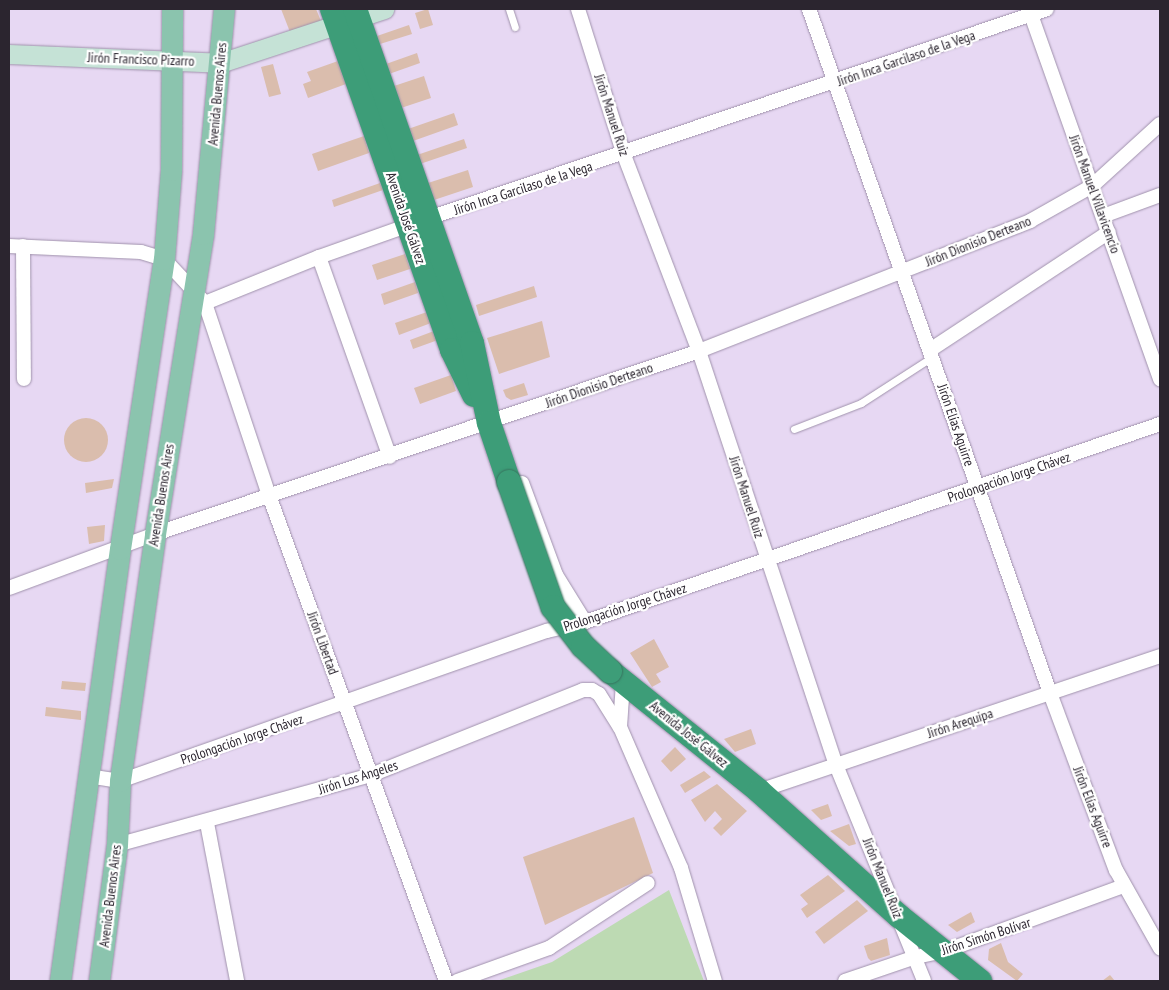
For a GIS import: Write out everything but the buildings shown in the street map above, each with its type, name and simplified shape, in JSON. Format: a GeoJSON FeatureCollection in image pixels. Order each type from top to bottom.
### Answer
{"type":"FeatureCollection","features":[{"type":"Feature","properties":{"kind":"highway","name":"Avenida José Gálvez"},"geometry":{"type":"LineString","coordinates":[[346,15],[418,222],[472,343],[489,426],[553,607],[583,646],[617,677],[760,791],[899,916],[980,981]]}},
{"type":"Feature","properties":{"kind":"main road"},"geometry":{"type":"LineString","coordinates":[[60,981],[120,549],[164,259],[171,170],[170,60],[172,9]]}},
{"type":"Feature","properties":{"kind":"main road","name":"Avenida Buenos Aires"},"geometry":{"type":"LineString","coordinates":[[99,981],[118,844],[120,781],[155,534],[200,297],[224,9]]}},
{"type":"Feature","properties":{"kind":"street","name":"Jirón Francisco Pizarro"},"geometry":{"type":"LineString","coordinates":[[9,54],[220,63],[346,15],[384,9]]}},
{"type":"Feature","properties":{"kind":"street","name":"Jirón Manuel Ruiz"},"geometry":{"type":"LineString","coordinates":[[578,9],[624,155],[699,351],[836,764],[916,957],[924,981]]}},
{"type":"Feature","properties":{"kind":"street","name":"Jirón Elías Aguirre"},"geometry":{"type":"LineString","coordinates":[[809,9],[900,272],[931,353],[1050,693],[1124,886],[1160,948]]}},
{"type":"Feature","properties":{"kind":"street","name":"Jirón Inca Garcilaso de la Vega"},"geometry":{"type":"LineString","coordinates":[[200,297],[834,83],[1030,12],[1047,9]]}},
{"type":"Feature","properties":{"kind":"street","name":"Jirón Manuel Villavicencio"},"geometry":{"type":"LineString","coordinates":[[1030,12],[1160,379]]}},
{"type":"Feature","properties":{"kind":"street","name":"Jirón Dionisio Derteano"},"geometry":{"type":"LineString","coordinates":[[9,588],[120,549],[155,534],[489,426],[699,351],[1030,221],[1092,186],[1160,124]]}},
{"type":"Feature","properties":{"kind":"street"},"geometry":{"type":"LineString","coordinates":[[1103,216],[1160,195]]}},
{"type":"Feature","properties":{"kind":"street"},"geometry":{"type":"LineString","coordinates":[[931,353],[1109,232]]}},
{"type":"Feature","properties":{"kind":"street"},"geometry":{"type":"LineString","coordinates":[[9,246],[141,252],[164,259],[200,297]]}},
{"type":"Feature","properties":{"kind":"street"},"geometry":{"type":"LineString","coordinates":[[23,246],[24,378]]}},
{"type":"Feature","properties":{"kind":"street"},"geometry":{"type":"LineString","coordinates":[[318,257],[390,457]]}},
{"type":"Feature","properties":{"kind":"street","name":"Jirón Libertad"},"geometry":{"type":"LineString","coordinates":[[200,297],[270,498],[446,981]]}},
{"type":"Feature","properties":{"kind":"street","name":"Prolongación Jorge Chávez"},"geometry":{"type":"LineString","coordinates":[[88,776],[120,781],[345,704],[547,631],[585,622],[978,489],[1160,424]]}},
{"type":"Feature","properties":{"kind":"street"},"geometry":{"type":"LineString","coordinates":[[489,426],[500,432],[506,441],[556,575],[585,622]]}},
{"type":"Feature","properties":{"kind":"street","name":"Jirón Arequipa"},"geometry":{"type":"LineString","coordinates":[[760,791],[1160,656]]}},
{"type":"Feature","properties":{"kind":"street"},"geometry":{"type":"LineString","coordinates":[[617,677],[620,727],[681,868],[715,981]]}},
{"type":"Feature","properties":{"kind":"street","name":"Jirón Los Angeles"},"geometry":{"type":"LineString","coordinates":[[118,844],[206,823],[371,775],[583,690],[592,690],[599,694],[620,727]]}},
{"type":"Feature","properties":{"kind":"street"},"geometry":{"type":"LineString","coordinates":[[206,823],[237,981]]}},
{"type":"Feature","properties":{"kind":"street"},"geometry":{"type":"LineString","coordinates":[[457,981],[548,948],[648,883]]}},
{"type":"Feature","properties":{"kind":"street","name":"Jirón Simón Bolívar"},"geometry":{"type":"LineString","coordinates":[[846,981],[916,957],[945,951],[1124,886]]}},
{"type":"Feature","properties":{"kind":"lane"},"geometry":{"type":"LineString","coordinates":[[509,9],[515,27]]}},
{"type":"Feature","properties":{"kind":"lane"},"geometry":{"type":"LineString","coordinates":[[794,429],[861,403],[931,353]]}},
{"type":"Feature","properties":{"kind":"green space"},"geometry":{"type":"Polygon","coordinates":[[[669,890],[704,981],[497,981],[552,962],[669,890]]]}}]}
